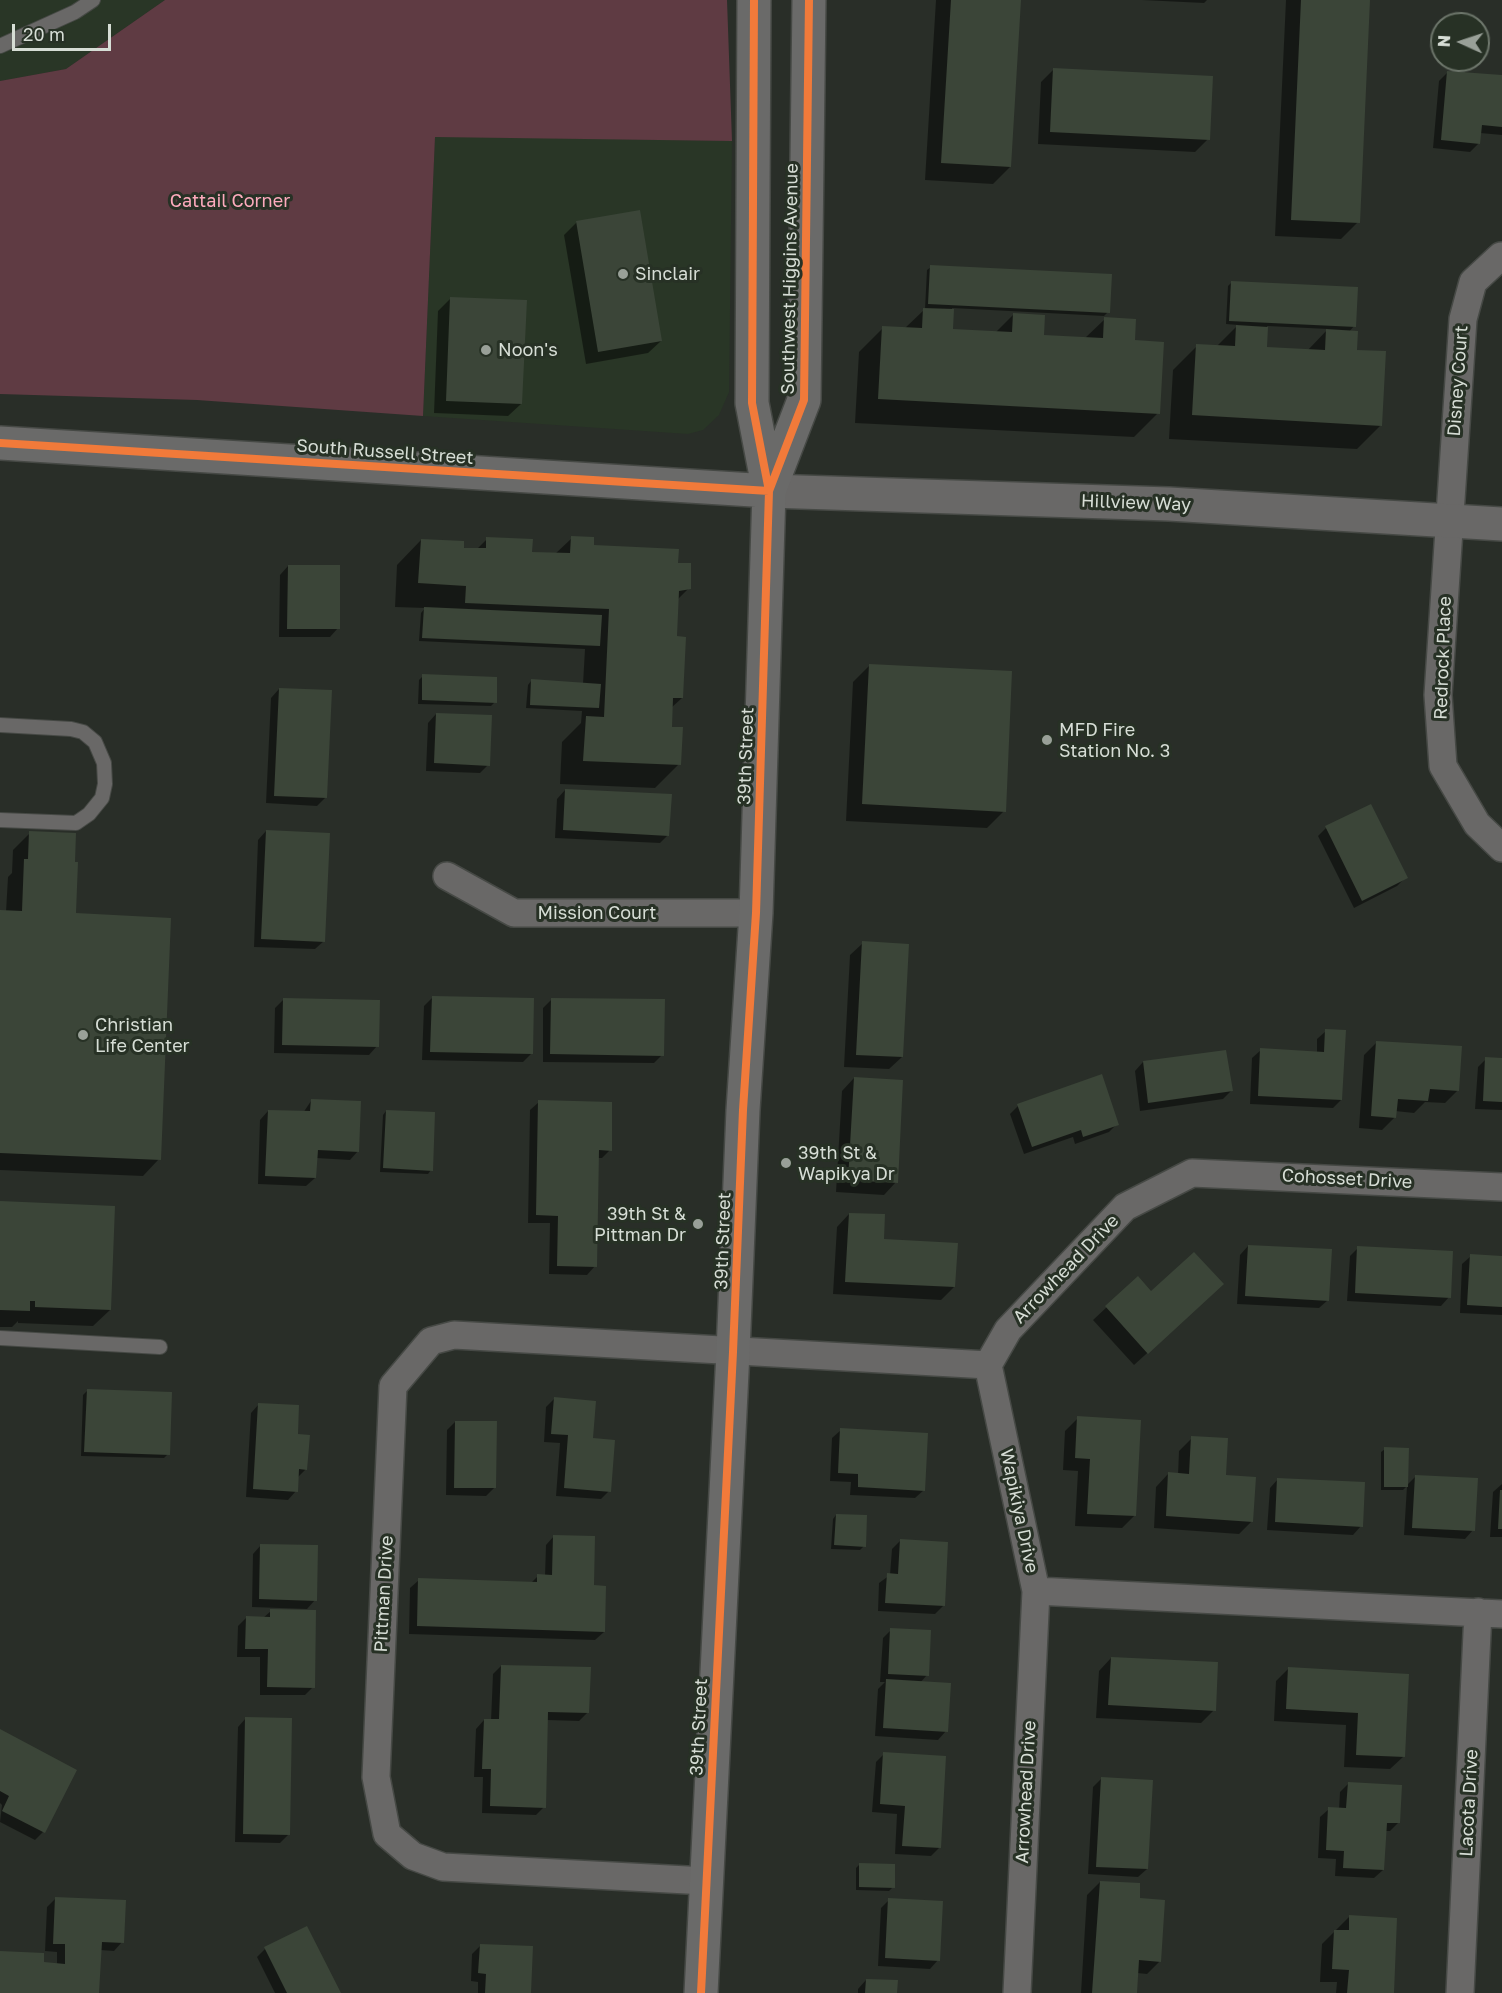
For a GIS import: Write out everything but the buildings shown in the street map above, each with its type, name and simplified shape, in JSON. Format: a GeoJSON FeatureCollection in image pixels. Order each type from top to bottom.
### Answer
{"type":"FeatureCollection","features":[{"type":"Feature","properties":{"kind":"main road","name":"Southwest Higgins Avenue"},"geometry":{"type":"LineString","coordinates":[[754,0],[752,403],[769,491]]}},
{"type":"Feature","properties":{"kind":"main road","name":"Southwest Higgins Avenue"},"geometry":{"type":"LineString","coordinates":[[769,491],[804,400],[809,0]]}},
{"type":"Feature","properties":{"kind":"main road","name":"South Russell Street"},"geometry":{"type":"LineString","coordinates":[[0,443],[769,491]]}},
{"type":"Feature","properties":{"kind":"main road","name":"39th Street"},"geometry":{"type":"LineString","coordinates":[[701,1993],[743,1110],[756,913],[769,491]]}},
{"type":"Feature","properties":{"kind":"street","name":"Disney Court"},"geometry":{"type":"LineString","coordinates":[[1448,520],[1463,319],[1473,282],[1501,256]]}},
{"type":"Feature","properties":{"kind":"street","name":"Hillview Way"},"geometry":{"type":"LineString","coordinates":[[769,491],[1169,504],[1502,524]]}},
{"type":"Feature","properties":{"kind":"street","name":"Redrock Place"},"geometry":{"type":"LineString","coordinates":[[1448,520],[1438,695],[1443,765],[1477,824],[1502,848]]}},
{"type":"Feature","properties":{"kind":"street","name":"Mission Court"},"geometry":{"type":"LineString","coordinates":[[447,876],[514,913],[756,913]]}},
{"type":"Feature","properties":{"kind":"street","name":"Cohosset Drive"},"geometry":{"type":"LineString","coordinates":[[1192,1173],[1502,1187]]}},
{"type":"Feature","properties":{"kind":"street","name":"Arrowhead Drive"},"geometry":{"type":"LineString","coordinates":[[988,1365],[1008,1330],[1125,1207],[1192,1173]]}},
{"type":"Feature","properties":{"kind":"street","name":"Pittman Drive"},"geometry":{"type":"LineString","coordinates":[[706,1881],[443,1867],[413,1856],[387,1834],[376,1776],[393,1386],[430,1341],[454,1335],[733,1352]]}},
{"type":"Feature","properties":{"kind":"street"},"geometry":{"type":"LineString","coordinates":[[733,1352],[988,1365]]}},
{"type":"Feature","properties":{"kind":"street","name":"Wapikiya Drive"},"geometry":{"type":"LineString","coordinates":[[988,1365],[1036,1591],[1490,1613]]}},
{"type":"Feature","properties":{"kind":"street","name":"Arrowhead Drive"},"geometry":{"type":"LineString","coordinates":[[1017,1993],[1036,1591]]}},
{"type":"Feature","properties":{"kind":"street","name":"Lacota Drive"},"geometry":{"type":"LineString","coordinates":[[1460,1993],[1490,1613]]}},
{"type":"Feature","properties":{"kind":"lane"},"geometry":{"type":"LineString","coordinates":[[0,46],[75,12],[93,0]]}},
{"type":"Feature","properties":{"kind":"lane"},"geometry":{"type":"LineString","coordinates":[[0,725],[72,729],[83,732],[95,742],[104,763],[105,784],[102,798],[89,814],[76,823],[0,820]]}},
{"type":"Feature","properties":{"kind":"lane"},"geometry":{"type":"LineString","coordinates":[[0,1338],[160,1347]]}},
{"type":"Feature","properties":{"kind":"shaded area"},"geometry":{"type":"Polygon","coordinates":[[[0,0],[165,0],[66,69],[0,81],[0,0]]]}},
{"type":"Feature","properties":{"kind":"shaded area"},"geometry":{"type":"Polygon","coordinates":[[[435,136],[732,141],[729,392],[719,415],[703,430],[688,434],[423,416],[435,136]]]}},
{"type":"Feature","properties":{"kind":"green space","name":"Cattail Corner"},"geometry":{"type":"Polygon","coordinates":[[[165,0],[727,0],[732,141],[435,137],[423,416],[197,400],[0,394],[0,81],[66,69],[165,0]]]}},
{"type":"Feature","properties":{"kind":"cycle path"},"geometry":{"type":"LineString","coordinates":[[701,1993],[743,1110],[756,913],[769,491],[752,403],[754,0]]}},
{"type":"Feature","properties":{"kind":"cycle path"},"geometry":{"type":"LineString","coordinates":[[769,491],[804,400],[809,0]]}},
{"type":"Feature","properties":{"kind":"cycle path"},"geometry":{"type":"LineString","coordinates":[[0,443],[769,491]]}},
{"type":"Feature","properties":{"kind":"place","name":"Sinclair"},"geometry":{"type":"Point","coordinates":[623,274]}},
{"type":"Feature","properties":{"kind":"place","name":"Noon's"},"geometry":{"type":"Point","coordinates":[486,350]}},
{"type":"Feature","properties":{"kind":"place","name":"MFD Fire Station No. 3"},"geometry":{"type":"Point","coordinates":[1047,740]}},
{"type":"Feature","properties":{"kind":"place","name":"Christian Life Center"},"geometry":{"type":"Point","coordinates":[83,1035]}},
{"type":"Feature","properties":{"kind":"place","name":"39th St & Wapikya Dr"},"geometry":{"type":"Point","coordinates":[786,1163]}},
{"type":"Feature","properties":{"kind":"place","name":"39th St & Pittman Dr"},"geometry":{"type":"Point","coordinates":[698,1224]}}]}
